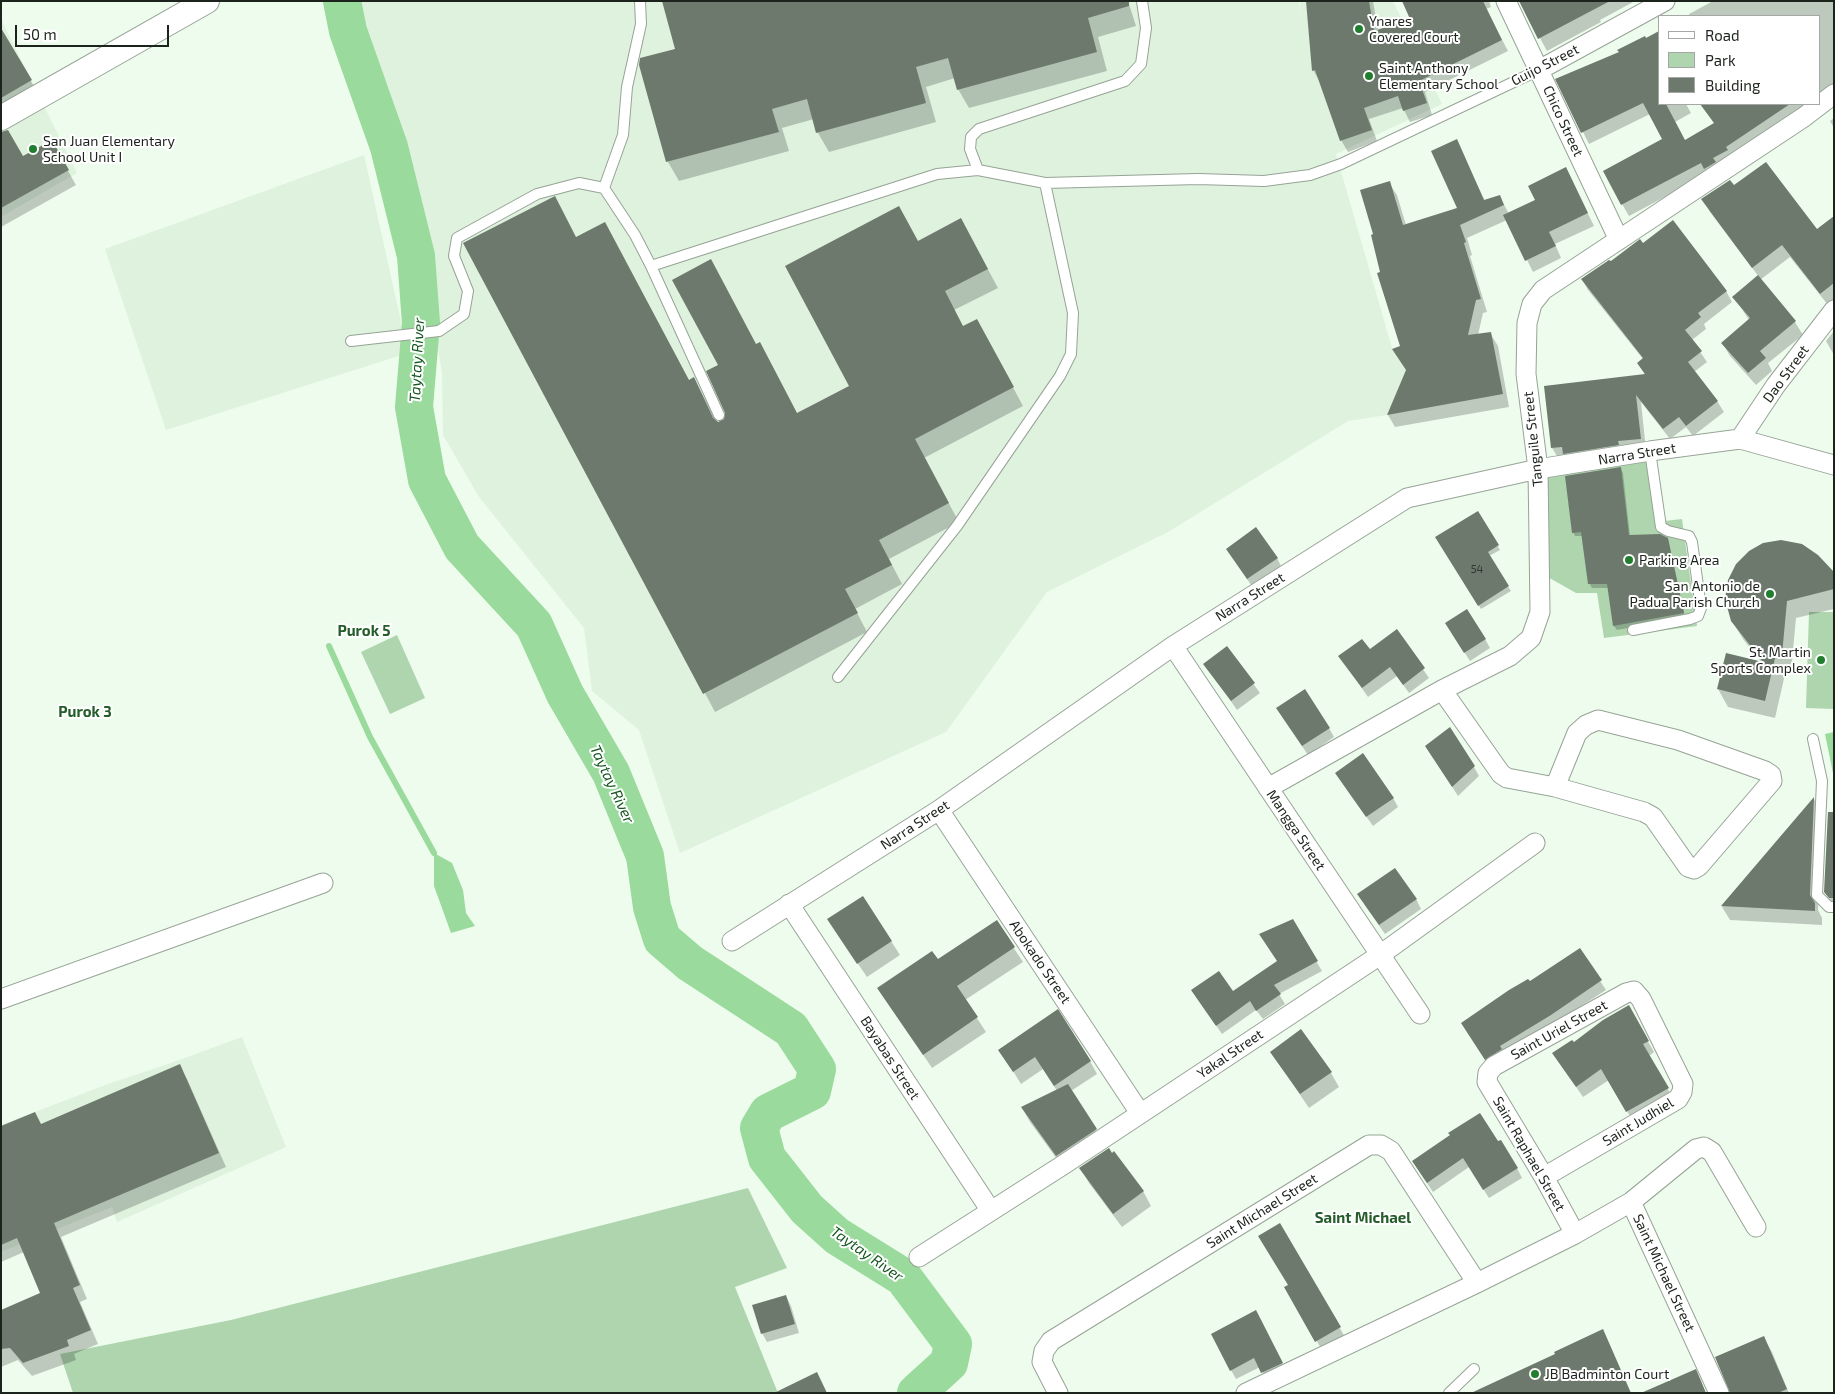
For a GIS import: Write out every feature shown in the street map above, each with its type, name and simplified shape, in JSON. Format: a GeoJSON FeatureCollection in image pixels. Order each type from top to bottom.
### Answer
{"type":"FeatureCollection","features":[{"type":"Feature","properties":{"kind":"street"},"geometry":{"type":"LineString","coordinates":[[1,118],[207,1]]}},
{"type":"Feature","properties":{"kind":"street","name":"Chico Street"},"geometry":{"type":"LineString","coordinates":[[1506,1],[1619,240]]}},
{"type":"Feature","properties":{"kind":"street","name":"Guijo Street"},"geometry":{"type":"LineString","coordinates":[[1539,70],[1665,1]]}},
{"type":"Feature","properties":{"kind":"street","name":"Tanguile Street"},"geometry":{"type":"LineString","coordinates":[[1820,105],[1834,94]]}},
{"type":"Feature","properties":{"kind":"street","name":"Tanguile Street"},"geometry":{"type":"LineString","coordinates":[[1268,788],[1442,690],[1510,656],[1531,638],[1540,612],[1538,470],[1526,374],[1527,323],[1532,304],[1543,290],[1820,105]]}},
{"type":"Feature","properties":{"kind":"street","name":"Dao Street"},"geometry":{"type":"LineString","coordinates":[[1740,440],[1776,385],[1834,310]]}},
{"type":"Feature","properties":{"kind":"street","name":"Narra Street"},"geometry":{"type":"LineString","coordinates":[[732,941],[939,810],[1173,646],[1407,498],[1538,470],[1650,450],[1740,440],[1834,465]]}},
{"type":"Feature","properties":{"kind":"street","name":"Mangga Street"},"geometry":{"type":"LineString","coordinates":[[1173,646],[1420,1014]]}},
{"type":"Feature","properties":{"kind":"street"},"geometry":{"type":"LineString","coordinates":[[1442,690],[1501,774],[1507,778],[1555,787],[1644,812],[1653,817],[1688,867],[1694,870],[1772,782],[1771,775],[1765,771],[1678,740],[1598,720],[1586,725],[1577,733],[1555,787]]}},
{"type":"Feature","properties":{"kind":"street","name":"Abokado Street"},"geometry":{"type":"LineString","coordinates":[[939,810],[1140,1113]]}},
{"type":"Feature","properties":{"kind":"street","name":"Yakal Street"},"geometry":{"type":"LineString","coordinates":[[919,1257],[1380,955],[1535,843]]}},
{"type":"Feature","properties":{"kind":"street"},"geometry":{"type":"LineString","coordinates":[[1,999],[323,883]]}},
{"type":"Feature","properties":{"kind":"street","name":"Bayabas Street"},"geometry":{"type":"LineString","coordinates":[[789,904],[991,1211]]}},
{"type":"Feature","properties":{"kind":"street","name":"Saint Uriel Street"},"geometry":{"type":"LineString","coordinates":[[1488,1073],[1494,1066],[1626,993],[1634,991]]}},
{"type":"Feature","properties":{"kind":"street","name":"Saint Judhiel"},"geometry":{"type":"LineString","coordinates":[[1544,1177],[1678,1099],[1682,1092],[1682,1084],[1641,999],[1634,991]]}},
{"type":"Feature","properties":{"kind":"street","name":"Saint Raphael Street"},"geometry":{"type":"LineString","coordinates":[[1488,1073],[1488,1082],[1575,1234]]}},
{"type":"Feature","properties":{"kind":"street","name":"Saint Michael Street"},"geometry":{"type":"LineString","coordinates":[[1058,1393],[1042,1362],[1044,1351],[1051,1341],[1369,1145],[1381,1145],[1391,1151],[1477,1283]]}},
{"type":"Feature","properties":{"kind":"street"},"geometry":{"type":"LineString","coordinates":[[1631,1202],[1696,1149],[1704,1148],[1712,1152],[1756,1227]]}},
{"type":"Feature","properties":{"kind":"street","name":"Saint Michael Street"},"geometry":{"type":"LineString","coordinates":[[1246,1393],[1477,1283],[1575,1234],[1631,1202],[1719,1393]]}},
{"type":"Feature","properties":{"kind":"lane"},"geometry":{"type":"LineString","coordinates":[[604,188],[622,136],[627,87],[641,24],[640,1]]}},
{"type":"Feature","properties":{"kind":"lane"},"geometry":{"type":"LineString","coordinates":[[978,170],[970,149],[972,138],[979,129],[1125,81],[1142,64],[1146,28],[1142,1]]}},
{"type":"Feature","properties":{"kind":"lane","name":"Guijo Street"},"geometry":{"type":"LineString","coordinates":[[651,266],[937,174],[978,170],[1045,183],[1198,179],[1264,181],[1310,175],[1341,164],[1539,70]]}},
{"type":"Feature","properties":{"kind":"lane"},"geometry":{"type":"LineString","coordinates":[[351,341],[439,332],[464,314],[468,291],[454,256],[458,238],[537,194],[578,183],[604,188],[635,235],[651,266],[719,415]]}},
{"type":"Feature","properties":{"kind":"lane"},"geometry":{"type":"LineString","coordinates":[[838,677],[957,526],[1060,376],[1071,354],[1073,313],[1045,183]]}},
{"type":"Feature","properties":{"kind":"lane"},"geometry":{"type":"LineString","coordinates":[[1633,630],[1690,619],[1698,616],[1701,608],[1692,542],[1688,536],[1668,531],[1661,527],[1650,450]]}},
{"type":"Feature","properties":{"kind":"lane"},"geometry":{"type":"LineString","coordinates":[[1813,739],[1822,781],[1817,895],[1829,907],[1834,907]]}},
{"type":"Feature","properties":{"kind":"lane"},"geometry":{"type":"LineString","coordinates":[[1449,1393],[1474,1368]]}},
{"type":"Feature","properties":{"kind":"shaded area"},"geometry":{"type":"Polygon","coordinates":[[[349,1],[1299,1],[1300,14],[1300,1],[1393,1],[1442,104],[1336,154],[1392,348],[1406,370],[1387,415],[1348,421],[1168,532],[1047,592],[946,732],[680,853],[639,730],[592,691],[584,628],[479,497],[443,435],[442,373],[418,222],[400,133],[376,62],[349,1]]]}},
{"type":"Feature","properties":{"kind":"shaded area"},"geometry":{"type":"Polygon","coordinates":[[[1,19],[35,88],[1,108],[1,19]]]}},
{"type":"Feature","properties":{"kind":"shaded area","name":"San Juan Elementary School Unit I"},"geometry":{"type":"Polygon","coordinates":[[[42,102],[77,173],[1,217],[1,125],[42,102]]]}},
{"type":"Feature","properties":{"kind":"shaded area"},"geometry":{"type":"Polygon","coordinates":[[[364,155],[408,353],[166,430],[105,249],[364,155]]]}},
{"type":"Feature","properties":{"kind":"shaded area"},"geometry":{"type":"Polygon","coordinates":[[[1834,732],[1834,778],[1825,734],[1834,732]]]}},
{"type":"Feature","properties":{"kind":"shaded area"},"geometry":{"type":"Polygon","coordinates":[[[434,853],[452,863],[463,890],[466,913],[475,926],[451,933],[434,886],[434,853]]]}},
{"type":"Feature","properties":{"kind":"shaded area"},"geometry":{"type":"Polygon","coordinates":[[[242,1037],[286,1147],[117,1222],[112,1207],[1,1252],[1,1125],[108,1084],[242,1037]]]}},
{"type":"Feature","properties":{"kind":"green space"},"geometry":{"type":"Polygon","coordinates":[[[1645,455],[1655,522],[1682,519],[1697,626],[1604,638],[1597,593],[1576,593],[1546,576],[1545,468],[1645,455]]]}},
{"type":"Feature","properties":{"kind":"green space","name":"St. Martin Sports Complex"},"geometry":{"type":"Polygon","coordinates":[[[1809,612],[1834,612],[1834,709],[1806,708],[1809,612]]]}},
{"type":"Feature","properties":{"kind":"green space"},"geometry":{"type":"Polygon","coordinates":[[[397,635],[425,698],[390,714],[361,652],[397,635]]]}},
{"type":"Feature","properties":{"kind":"green space"},"geometry":{"type":"Polygon","coordinates":[[[748,1188],[787,1268],[735,1287],[778,1393],[73,1393],[60,1354],[231,1320],[748,1188]]]}},
{"type":"Feature","properties":{"kind":"building"},"geometry":{"type":"Polygon","coordinates":[[[662,1],[1129,1],[1129,6],[1088,18],[1097,52],[957,90],[948,58],[916,67],[926,103],[816,133],[807,99],[772,109],[779,132],[666,162],[639,65],[640,58],[675,49],[662,1]]]}},
{"type":"Feature","properties":{"kind":"building","name":"Saint Anthony Elementary School"},"geometry":{"type":"Polygon","coordinates":[[[1306,1],[1369,1],[1374,31],[1410,19],[1402,1],[1483,1],[1502,40],[1419,81],[1427,103],[1403,111],[1398,96],[1364,108],[1372,130],[1340,141],[1315,70],[1312,71],[1306,1]]]}},
{"type":"Feature","properties":{"kind":"building"},"geometry":{"type":"Polygon","coordinates":[[[1519,1],[1610,1],[1538,39],[1519,1]]]}},
{"type":"Feature","properties":{"kind":"building"},"geometry":{"type":"Polygon","coordinates":[[[1,28],[32,80],[1,98],[1,28]]]}},
{"type":"Feature","properties":{"kind":"building"},"geometry":{"type":"Polygon","coordinates":[[[1658,32],[1658,105],[1667,105],[1685,140],[1714,123],[1701,105],[1789,105],[1726,147],[1728,150],[1713,158],[1716,162],[1704,169],[1701,163],[1621,205],[1603,171],[1662,139],[1643,103],[1581,133],[1555,79],[1619,52],[1617,50],[1645,36],[1646,38],[1658,32]]]}},
{"type":"Feature","properties":{"kind":"building"},"geometry":{"type":"Polygon","coordinates":[[[8,130],[23,156],[52,140],[69,170],[1,208],[1,132],[8,130]]]}},
{"type":"Feature","properties":{"kind":"building"},"geometry":{"type":"Polygon","coordinates":[[[1457,139],[1484,200],[1500,195],[1504,205],[1460,225],[1481,299],[1476,300],[1468,335],[1491,332],[1503,394],[1387,415],[1406,370],[1392,349],[1400,346],[1377,273],[1380,272],[1371,235],[1373,234],[1360,190],[1390,181],[1403,225],[1457,208],[1431,151],[1457,139]]]}},
{"type":"Feature","properties":{"kind":"building"},"geometry":{"type":"Polygon","coordinates":[[[1766,162],[1817,229],[1834,216],[1834,283],[1820,294],[1782,245],[1752,268],[1701,199],[1730,180],[1734,185],[1766,162]]]}},
{"type":"Feature","properties":{"kind":"building"},"geometry":{"type":"Polygon","coordinates":[[[1566,167],[1588,213],[1549,232],[1556,246],[1525,261],[1503,215],[1535,200],[1528,186],[1566,167]]]}},
{"type":"Feature","properties":{"kind":"building"},"geometry":{"type":"Polygon","coordinates":[[[555,196],[576,237],[605,222],[689,380],[694,377],[713,418],[718,422],[724,419],[725,413],[706,371],[718,365],[672,280],[711,259],[756,344],[760,342],[797,413],[849,386],[785,266],[899,206],[918,241],[961,218],[988,269],[945,291],[963,326],[977,319],[1014,387],[915,439],[949,503],[879,540],[892,565],[845,589],[858,613],[703,694],[463,243],[555,196]]]}},
{"type":"Feature","properties":{"kind":"building"},"geometry":{"type":"Polygon","coordinates":[[[1673,220],[1727,291],[1698,313],[1701,317],[1685,330],[1702,351],[1688,362],[1718,401],[1686,426],[1679,417],[1663,429],[1636,395],[1641,439],[1618,441],[1619,445],[1563,454],[1562,447],[1551,448],[1544,386],[1645,374],[1637,363],[1643,358],[1581,279],[1609,260],[1611,261],[1640,239],[1643,243],[1673,220]]]}},
{"type":"Feature","properties":{"kind":"building"},"geometry":{"type":"Polygon","coordinates":[[[1758,275],[1796,321],[1760,351],[1766,358],[1748,373],[1721,343],[1750,318],[1732,297],[1758,275]]]}},
{"type":"Feature","properties":{"kind":"building","name":"Parking Area"},"geometry":{"type":"Polygon","coordinates":[[[1621,467],[1629,535],[1660,534],[1668,538],[1684,613],[1613,626],[1607,584],[1588,584],[1581,532],[1572,533],[1565,476],[1621,467]]]}},
{"type":"Feature","properties":{"kind":"building"},"geometry":{"type":"Polygon","coordinates":[[[1478,511],[1499,545],[1488,552],[1509,586],[1478,606],[1435,537],[1478,511]]]}},
{"type":"Feature","properties":{"kind":"building"},"geometry":{"type":"Polygon","coordinates":[[[1256,527],[1278,558],[1247,579],[1226,549],[1256,527]]]}},
{"type":"Feature","properties":{"kind":"building","name":"San Antonio de Padua Parish Church"},"geometry":{"type":"Polygon","coordinates":[[[1781,540],[1802,544],[1818,555],[1834,572],[1834,589],[1787,601],[1782,655],[1776,654],[1765,701],[1717,689],[1726,653],[1763,662],[1731,621],[1725,599],[1728,580],[1736,564],[1749,551],[1763,543],[1781,540]]]}},
{"type":"Feature","properties":{"kind":"building"},"geometry":{"type":"Polygon","coordinates":[[[1467,609],[1486,639],[1464,653],[1445,623],[1467,609]]]}},
{"type":"Feature","properties":{"kind":"building"},"geometry":{"type":"Polygon","coordinates":[[[1397,629],[1425,668],[1403,685],[1390,667],[1362,688],[1338,656],[1362,639],[1370,649],[1397,629]]]}},
{"type":"Feature","properties":{"kind":"building"},"geometry":{"type":"Polygon","coordinates":[[[1227,646],[1255,683],[1231,701],[1203,664],[1227,646]]]}},
{"type":"Feature","properties":{"kind":"building"},"geometry":{"type":"Polygon","coordinates":[[[1305,689],[1330,728],[1302,746],[1276,708],[1305,689]]]}},
{"type":"Feature","properties":{"kind":"building"},"geometry":{"type":"Polygon","coordinates":[[[1450,727],[1475,766],[1452,787],[1425,746],[1450,727]]]}},
{"type":"Feature","properties":{"kind":"building"},"geometry":{"type":"Polygon","coordinates":[[[1363,753],[1394,798],[1366,817],[1335,773],[1363,753]]]}},
{"type":"Feature","properties":{"kind":"building"},"geometry":{"type":"Polygon","coordinates":[[[1814,797],[1810,895],[1815,903],[1815,911],[1721,906],[1814,797]]]}},
{"type":"Feature","properties":{"kind":"building"},"geometry":{"type":"Polygon","coordinates":[[[1828,812],[1834,812],[1834,898],[1829,898],[1824,892],[1828,812]]]}},
{"type":"Feature","properties":{"kind":"building"},"geometry":{"type":"Polygon","coordinates":[[[1395,868],[1417,899],[1379,925],[1357,894],[1395,868]]]}},
{"type":"Feature","properties":{"kind":"building"},"geometry":{"type":"Polygon","coordinates":[[[863,896],[892,941],[857,964],[827,919],[863,896]]]}},
{"type":"Feature","properties":{"kind":"building"},"geometry":{"type":"Polygon","coordinates":[[[1293,919],[1318,961],[1274,985],[1281,994],[1256,1011],[1250,1001],[1216,1026],[1191,990],[1219,971],[1233,991],[1277,961],[1259,934],[1293,919]]]}},
{"type":"Feature","properties":{"kind":"building"},"geometry":{"type":"Polygon","coordinates":[[[997,920],[1015,947],[957,986],[978,1017],[923,1055],[877,988],[932,951],[938,959],[997,920]]]}},
{"type":"Feature","properties":{"kind":"building"},"geometry":{"type":"Polygon","coordinates":[[[1580,948],[1602,980],[1551,1015],[1500,1046],[1502,1049],[1485,1060],[1461,1023],[1509,990],[1528,979],[1530,981],[1580,948]]]}},
{"type":"Feature","properties":{"kind":"building"},"geometry":{"type":"Polygon","coordinates":[[[1629,1005],[1649,1041],[1643,1044],[1669,1088],[1626,1112],[1601,1069],[1576,1087],[1552,1053],[1572,1040],[1574,1042],[1603,1020],[1629,1005]]]}},
{"type":"Feature","properties":{"kind":"building"},"geometry":{"type":"Polygon","coordinates":[[[1058,1009],[1091,1061],[1054,1086],[1035,1057],[1013,1072],[998,1050],[1058,1009]]]}},
{"type":"Feature","properties":{"kind":"building"},"geometry":{"type":"Polygon","coordinates":[[[1301,1029],[1332,1072],[1300,1094],[1270,1052],[1301,1029]]]}},
{"type":"Feature","properties":{"kind":"building"},"geometry":{"type":"Polygon","coordinates":[[[180,1064],[219,1153],[54,1223],[80,1285],[73,1288],[91,1330],[67,1340],[69,1346],[23,1363],[10,1348],[1,1349],[1,1310],[40,1293],[17,1238],[1,1245],[1,1126],[35,1112],[41,1124],[180,1064]]]}},
{"type":"Feature","properties":{"kind":"building"},"geometry":{"type":"Polygon","coordinates":[[[1068,1084],[1097,1129],[1056,1156],[1021,1107],[1068,1084]]]}},
{"type":"Feature","properties":{"kind":"building"},"geometry":{"type":"Polygon","coordinates":[[[1480,1113],[1498,1141],[1501,1140],[1518,1168],[1483,1190],[1463,1158],[1427,1183],[1412,1161],[1450,1135],[1448,1133],[1480,1113]]]}},
{"type":"Feature","properties":{"kind":"building"},"geometry":{"type":"Polygon","coordinates":[[[1109,1148],[1112,1153],[1114,1151],[1144,1191],[1113,1214],[1079,1168],[1109,1148]]]}},
{"type":"Feature","properties":{"kind":"building"},"geometry":{"type":"Polygon","coordinates":[[[1280,1223],[1341,1327],[1315,1342],[1284,1287],[1288,1285],[1258,1236],[1280,1223]]]}},
{"type":"Feature","properties":{"kind":"building"},"geometry":{"type":"Polygon","coordinates":[[[786,1295],[795,1324],[761,1334],[752,1305],[786,1295]]]}},
{"type":"Feature","properties":{"kind":"building"},"geometry":{"type":"Polygon","coordinates":[[[1256,1310],[1283,1363],[1261,1373],[1254,1358],[1230,1371],[1211,1334],[1256,1310]]]}},
{"type":"Feature","properties":{"kind":"building"},"geometry":{"type":"Polygon","coordinates":[[[1603,1329],[1631,1393],[1471,1393],[1555,1354],[1554,1352],[1603,1329]]]}},
{"type":"Feature","properties":{"kind":"building"},"geometry":{"type":"Polygon","coordinates":[[[1764,1336],[1787,1389],[1778,1393],[1730,1393],[1715,1357],[1764,1336]]]}},
{"type":"Feature","properties":{"kind":"building"},"geometry":{"type":"Polygon","coordinates":[[[1696,1369],[1706,1393],[1641,1393],[1696,1369]]]}},
{"type":"Feature","properties":{"kind":"building"},"geometry":{"type":"Polygon","coordinates":[[[817,1372],[827,1393],[774,1393],[817,1372]]]}},
{"type":"Feature","properties":{"kind":"waterway","name":"Taytay River"},"geometry":{"type":"LineString","coordinates":[[342,1],[348,31],[389,147],[416,256],[421,323],[414,407],[427,480],[462,547],[534,625],[565,694],[611,773],[645,856],[652,907],[662,939],[690,963],[791,1029],[817,1069],[812,1091],[768,1113],[759,1128],[767,1158],[807,1209],[837,1236],[903,1277],[953,1344],[949,1363],[916,1393]]}},
{"type":"Feature","properties":{"kind":"waterway"},"geometry":{"type":"LineString","coordinates":[[329,646],[370,737],[434,853]]}},
{"type":"Feature","properties":{"kind":"place","name":"Ynares Covered Court"},"geometry":{"type":"Point","coordinates":[1359,29]}},
{"type":"Feature","properties":{"kind":"place","name":"Saint Anthony Elementary School"},"geometry":{"type":"Point","coordinates":[1369,76]}},
{"type":"Feature","properties":{"kind":"place","name":"San Juan Elementary School Unit I"},"geometry":{"type":"Point","coordinates":[33,149]}},
{"type":"Feature","properties":{"kind":"place","name":"Parking Area"},"geometry":{"type":"Point","coordinates":[1629,560]}},
{"type":"Feature","properties":{"kind":"place","name":"San Antonio de Padua Parish Church"},"geometry":{"type":"Point","coordinates":[1770,594]}},
{"type":"Feature","properties":{"kind":"place","name":"St. Martin Sports Complex"},"geometry":{"type":"Point","coordinates":[1821,660]}},
{"type":"Feature","properties":{"kind":"place","name":"JB Badminton Court"},"geometry":{"type":"Point","coordinates":[1535,1374]}},
{"type":"Feature","properties":{"kind":"district","name":"Purok 5"},"geometry":{"type":"Point","coordinates":[364,631]}},
{"type":"Feature","properties":{"kind":"district","name":"Purok 3"},"geometry":{"type":"Point","coordinates":[85,712]}},
{"type":"Feature","properties":{"kind":"district","name":"Saint Michael"},"geometry":{"type":"Point","coordinates":[1363,1218]}}]}
